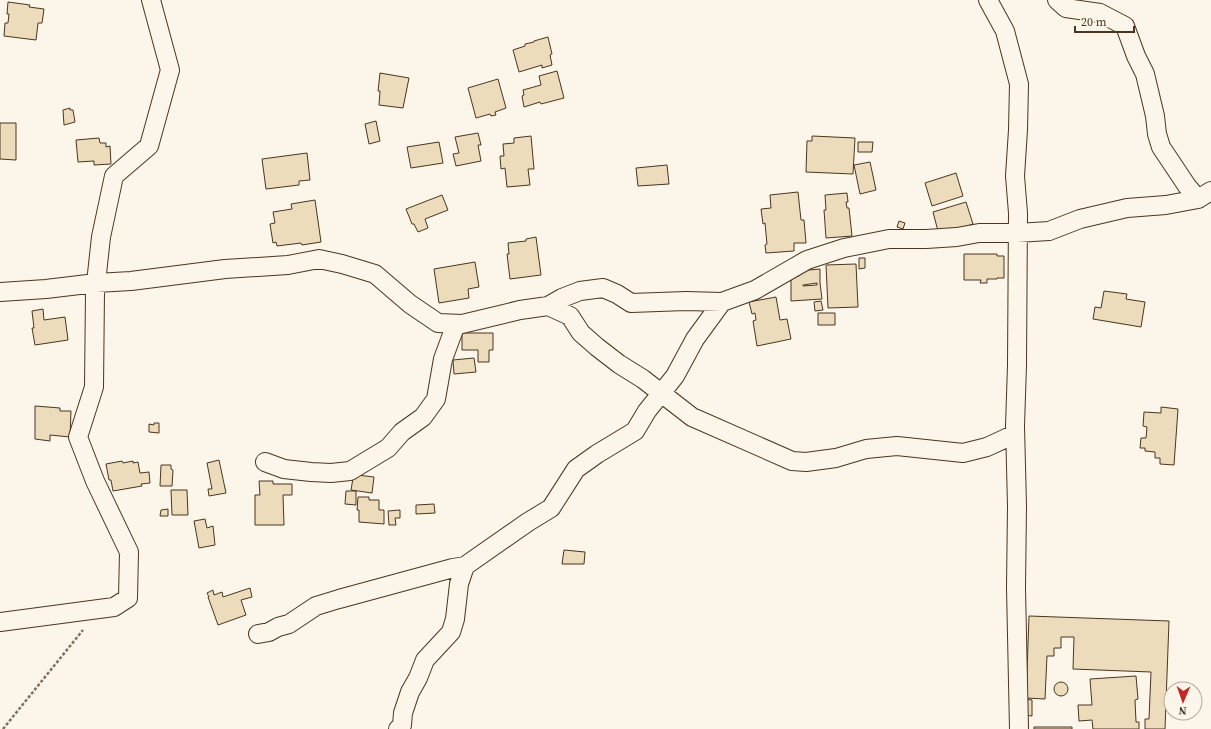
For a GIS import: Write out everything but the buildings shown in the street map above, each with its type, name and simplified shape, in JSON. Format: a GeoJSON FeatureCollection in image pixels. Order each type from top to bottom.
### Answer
{"type":"FeatureCollection","features":[{"type":"Feature","properties":{"kind":"street"},"geometry":{"type":"LineString","coordinates":[[0,622],[114,607],[128,598],[129,552],[95,481],[78,437],[94,387],[96,283],[101,237],[114,176],[149,146],[170,70],[151,0]]}},
{"type":"Feature","properties":{"kind":"street"},"geometry":{"type":"LineString","coordinates":[[988,0],[1005,31],[1019,84],[1018,130],[1014,176],[1018,213],[1015,434],[1018,506],[1016,588],[1019,729]]}},
{"type":"Feature","properties":{"kind":"street"},"geometry":{"type":"LineString","coordinates":[[1057,0],[1066,8],[1100,13],[1126,26],[1136,56],[1145,74],[1161,147],[1187,186],[1204,195]]}},
{"type":"Feature","properties":{"kind":"street"},"geometry":{"type":"LineString","coordinates":[[0,292],[131,281],[225,269],[288,265],[319,259],[375,274],[410,304],[438,323],[462,324],[520,310],[548,306],[562,298],[580,291],[603,288],[617,294],[631,303],[686,301],[722,302],[755,290],[807,260],[844,248],[890,239],[926,239],[957,237],[979,233],[1049,231],[1080,218],[1127,208],[1166,205],[1204,195]]}},
{"type":"Feature","properties":{"kind":"street"},"geometry":{"type":"LineString","coordinates":[[258,634],[269,632],[289,624],[316,606],[465,566],[550,508],[576,469],[597,454],[636,431],[647,411],[675,376],[695,339],[722,302]]}},
{"type":"Feature","properties":{"kind":"street"},"geometry":{"type":"LineString","coordinates":[[548,306],[570,316],[581,333],[597,347],[692,417],[714,428],[792,461],[806,462],[836,458],[866,449],[897,446],[963,453],[987,447],[1015,434]]}},
{"type":"Feature","properties":{"kind":"street"},"geometry":{"type":"LineString","coordinates":[[265,462],[284,469],[311,472],[331,473],[350,471],[388,448],[402,432],[423,417],[436,399],[443,359],[456,324]]}},
{"type":"Feature","properties":{"kind":"street"},"geometry":{"type":"LineString","coordinates":[[398,729],[402,725],[410,692],[418,678],[425,660],[451,632],[455,618],[459,584],[465,566]]}},
{"type":"Feature","properties":{"kind":"path"},"geometry":{"type":"LineString","coordinates":[[3,729],[100,609]]}}]}
